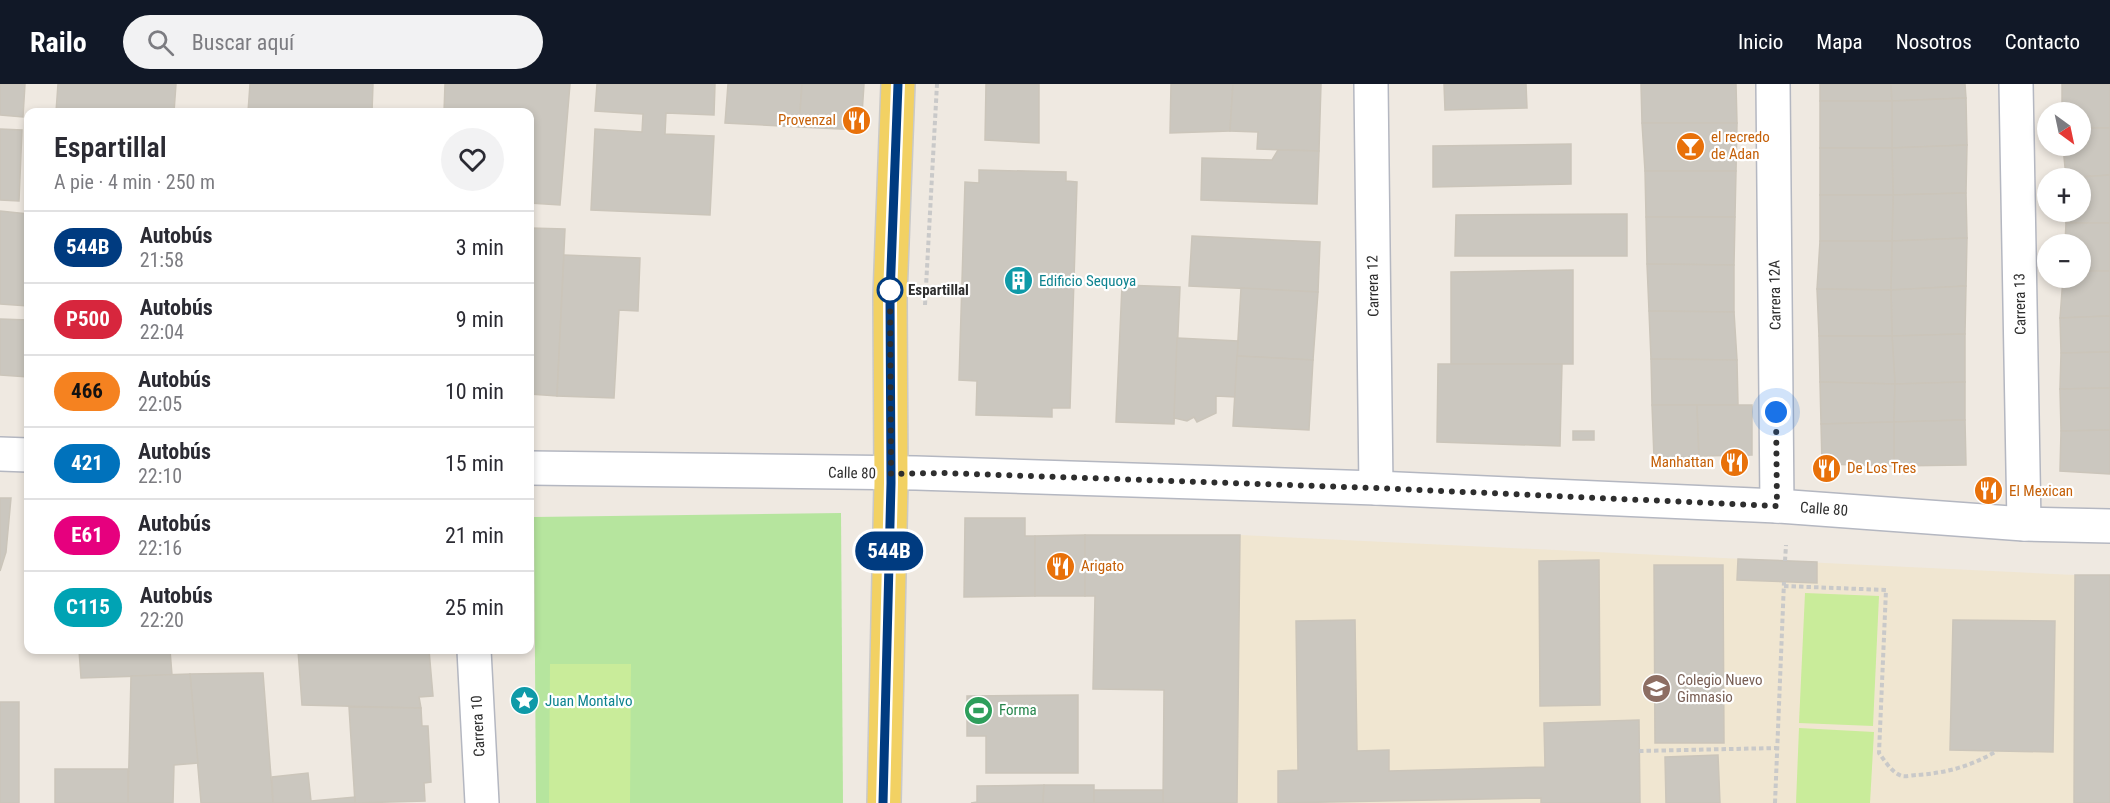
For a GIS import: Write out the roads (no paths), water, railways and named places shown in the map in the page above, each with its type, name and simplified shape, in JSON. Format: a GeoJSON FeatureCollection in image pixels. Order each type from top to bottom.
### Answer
{"type":"FeatureCollection","features":[{"type":"Feature","properties":{"kind":"main road"},"geometry":{"type":"LineString","coordinates":[[884,803],[891,474],[890,296],[898,84]]}},
{"type":"Feature","properties":{"kind":"street","name":"Carrera 12"},"geometry":{"type":"LineString","coordinates":[[1371,84],[1376,488]]}},
{"type":"Feature","properties":{"kind":"street","name":"Carrera 12A"},"geometry":{"type":"LineString","coordinates":[[1773,84],[1777,506]]}},
{"type":"Feature","properties":{"kind":"street","name":"Carrera 13"},"geometry":{"type":"LineString","coordinates":[[2016,84],[2024,524]]}},
{"type":"Feature","properties":{"kind":"street"},"geometry":{"type":"LineString","coordinates":[[0,454],[24,455]]}},
{"type":"Feature","properties":{"kind":"street","name":"Calle 80"},"geometry":{"type":"LineString","coordinates":[[534,468],[924,473],[1376,488],[1777,506],[2024,524],[2110,526]]}},
{"type":"Feature","properties":{"kind":"street","name":"Carrera 10"},"geometry":{"type":"LineString","coordinates":[[474,654],[482,803]]}},
{"type":"Feature","properties":{"kind":"street","name":"Carrera 10"},"geometry":{"type":"LineString","coordinates":[[492,654],[499,803]]}},
{"type":"Feature","properties":{"kind":"place","name":"Provenzal"},"geometry":{"type":"Point","coordinates":[857,120]}},
{"type":"Feature","properties":{"kind":"place","name":"el recredo de Adan"},"geometry":{"type":"Point","coordinates":[1690,146]}},
{"type":"Feature","properties":{"kind":"place","name":"Edificio Sequoya"},"geometry":{"type":"Point","coordinates":[1018,281]}},
{"type":"Feature","properties":{"kind":"place","name":"Espartillal"},"geometry":{"type":"Point","coordinates":[890,290]}},
{"type":"Feature","properties":{"kind":"place","name":"Manhattan"},"geometry":{"type":"Point","coordinates":[1735,462]}},
{"type":"Feature","properties":{"kind":"place","name":"De Los Tres"},"geometry":{"type":"Point","coordinates":[1826,468]}},
{"type":"Feature","properties":{"kind":"place","name":"El Mexican"},"geometry":{"type":"Point","coordinates":[1988,491]}},
{"type":"Feature","properties":{"kind":"place","name":"Arigato"},"geometry":{"type":"Point","coordinates":[1060,566]}},
{"type":"Feature","properties":{"kind":"place","name":"Colegio Nuevo Gimnasio"},"geometry":{"type":"Point","coordinates":[1656,689]}},
{"type":"Feature","properties":{"kind":"place","name":"Juan Montalvo"},"geometry":{"type":"Point","coordinates":[524,701]}},
{"type":"Feature","properties":{"kind":"place","name":"Forma"},"geometry":{"type":"Point","coordinates":[978,710]}}]}
